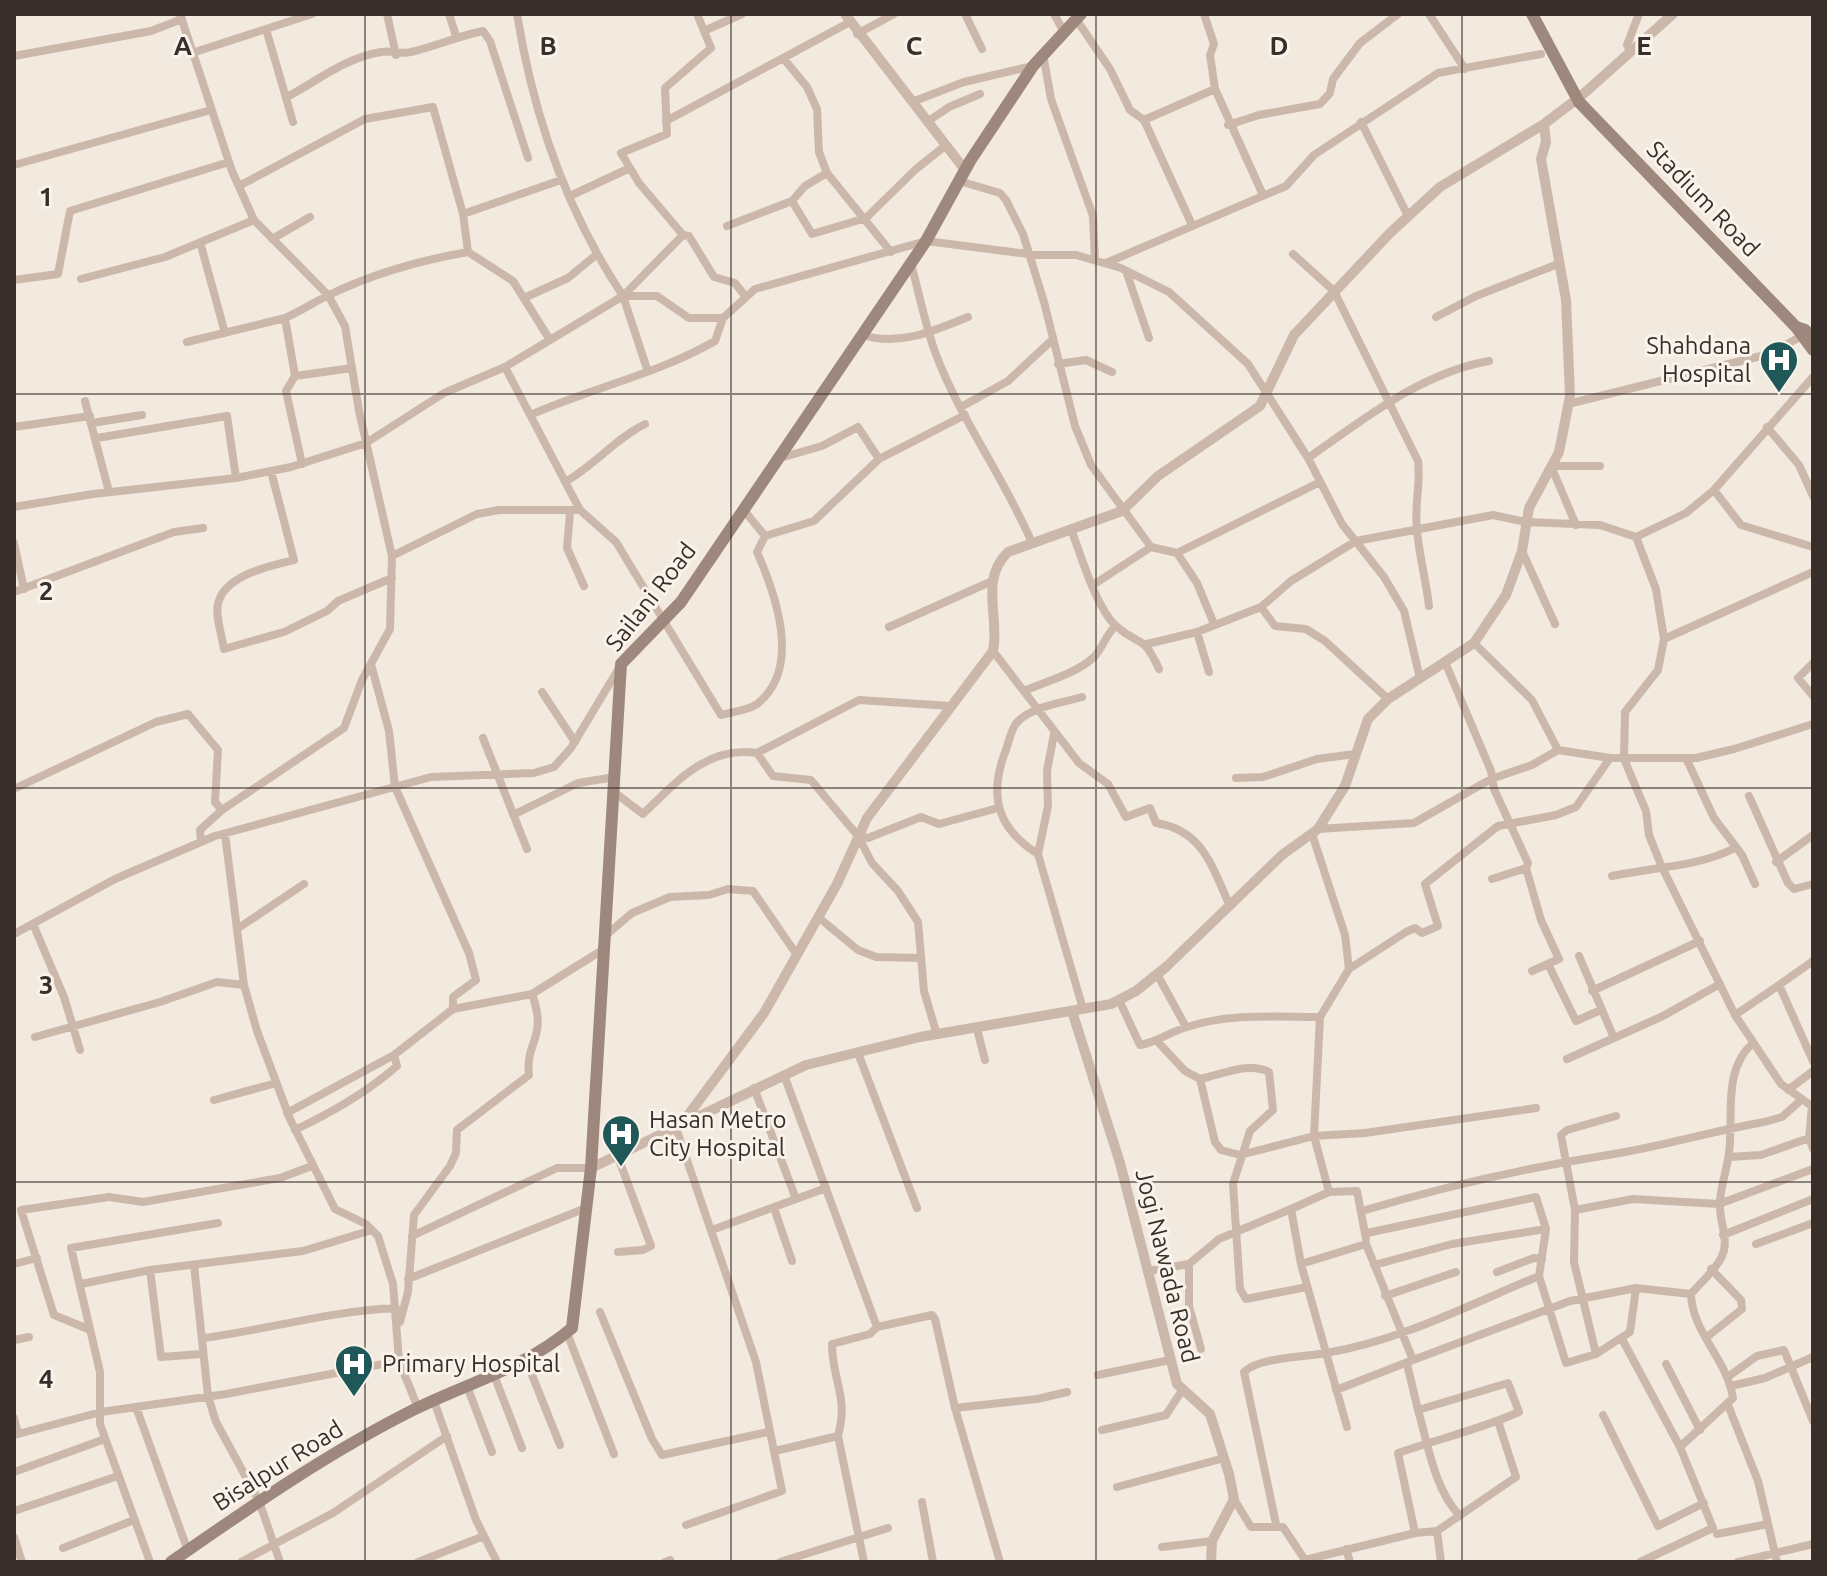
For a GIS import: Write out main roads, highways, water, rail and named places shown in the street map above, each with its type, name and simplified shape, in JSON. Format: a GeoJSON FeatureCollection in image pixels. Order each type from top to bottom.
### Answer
{"type":"FeatureCollection","features":[{"type":"Feature","properties":{"kind":"main road","name":"Stadium Road"},"geometry":{"type":"LineString","coordinates":[[1532,14],[1580,99],[1803,334],[1813,350]]}},
{"type":"Feature","properties":{"kind":"main road","name":"Sailani Road"},"geometry":{"type":"LineString","coordinates":[[542,1353],[572,1328],[591,1168],[621,664],[681,602],[911,264],[962,176],[1033,66],[1079,16]]}},
{"type":"Feature","properties":{"kind":"main road","name":"Bisalpur Road"},"geometry":{"type":"LineString","coordinates":[[179,1558],[290,1480],[418,1408],[542,1353]]}},
{"type":"Feature","properties":{"kind":"place","name":"Shahdana Hospital"},"geometry":{"type":"Point","coordinates":[1779,394]}},
{"type":"Feature","properties":{"kind":"place","name":"Hasan Metro City Hospital"},"geometry":{"type":"Point","coordinates":[621,1168]}},
{"type":"Feature","properties":{"kind":"place","name":"Primary Hospital"},"geometry":{"type":"Point","coordinates":[354,1398]}}]}
